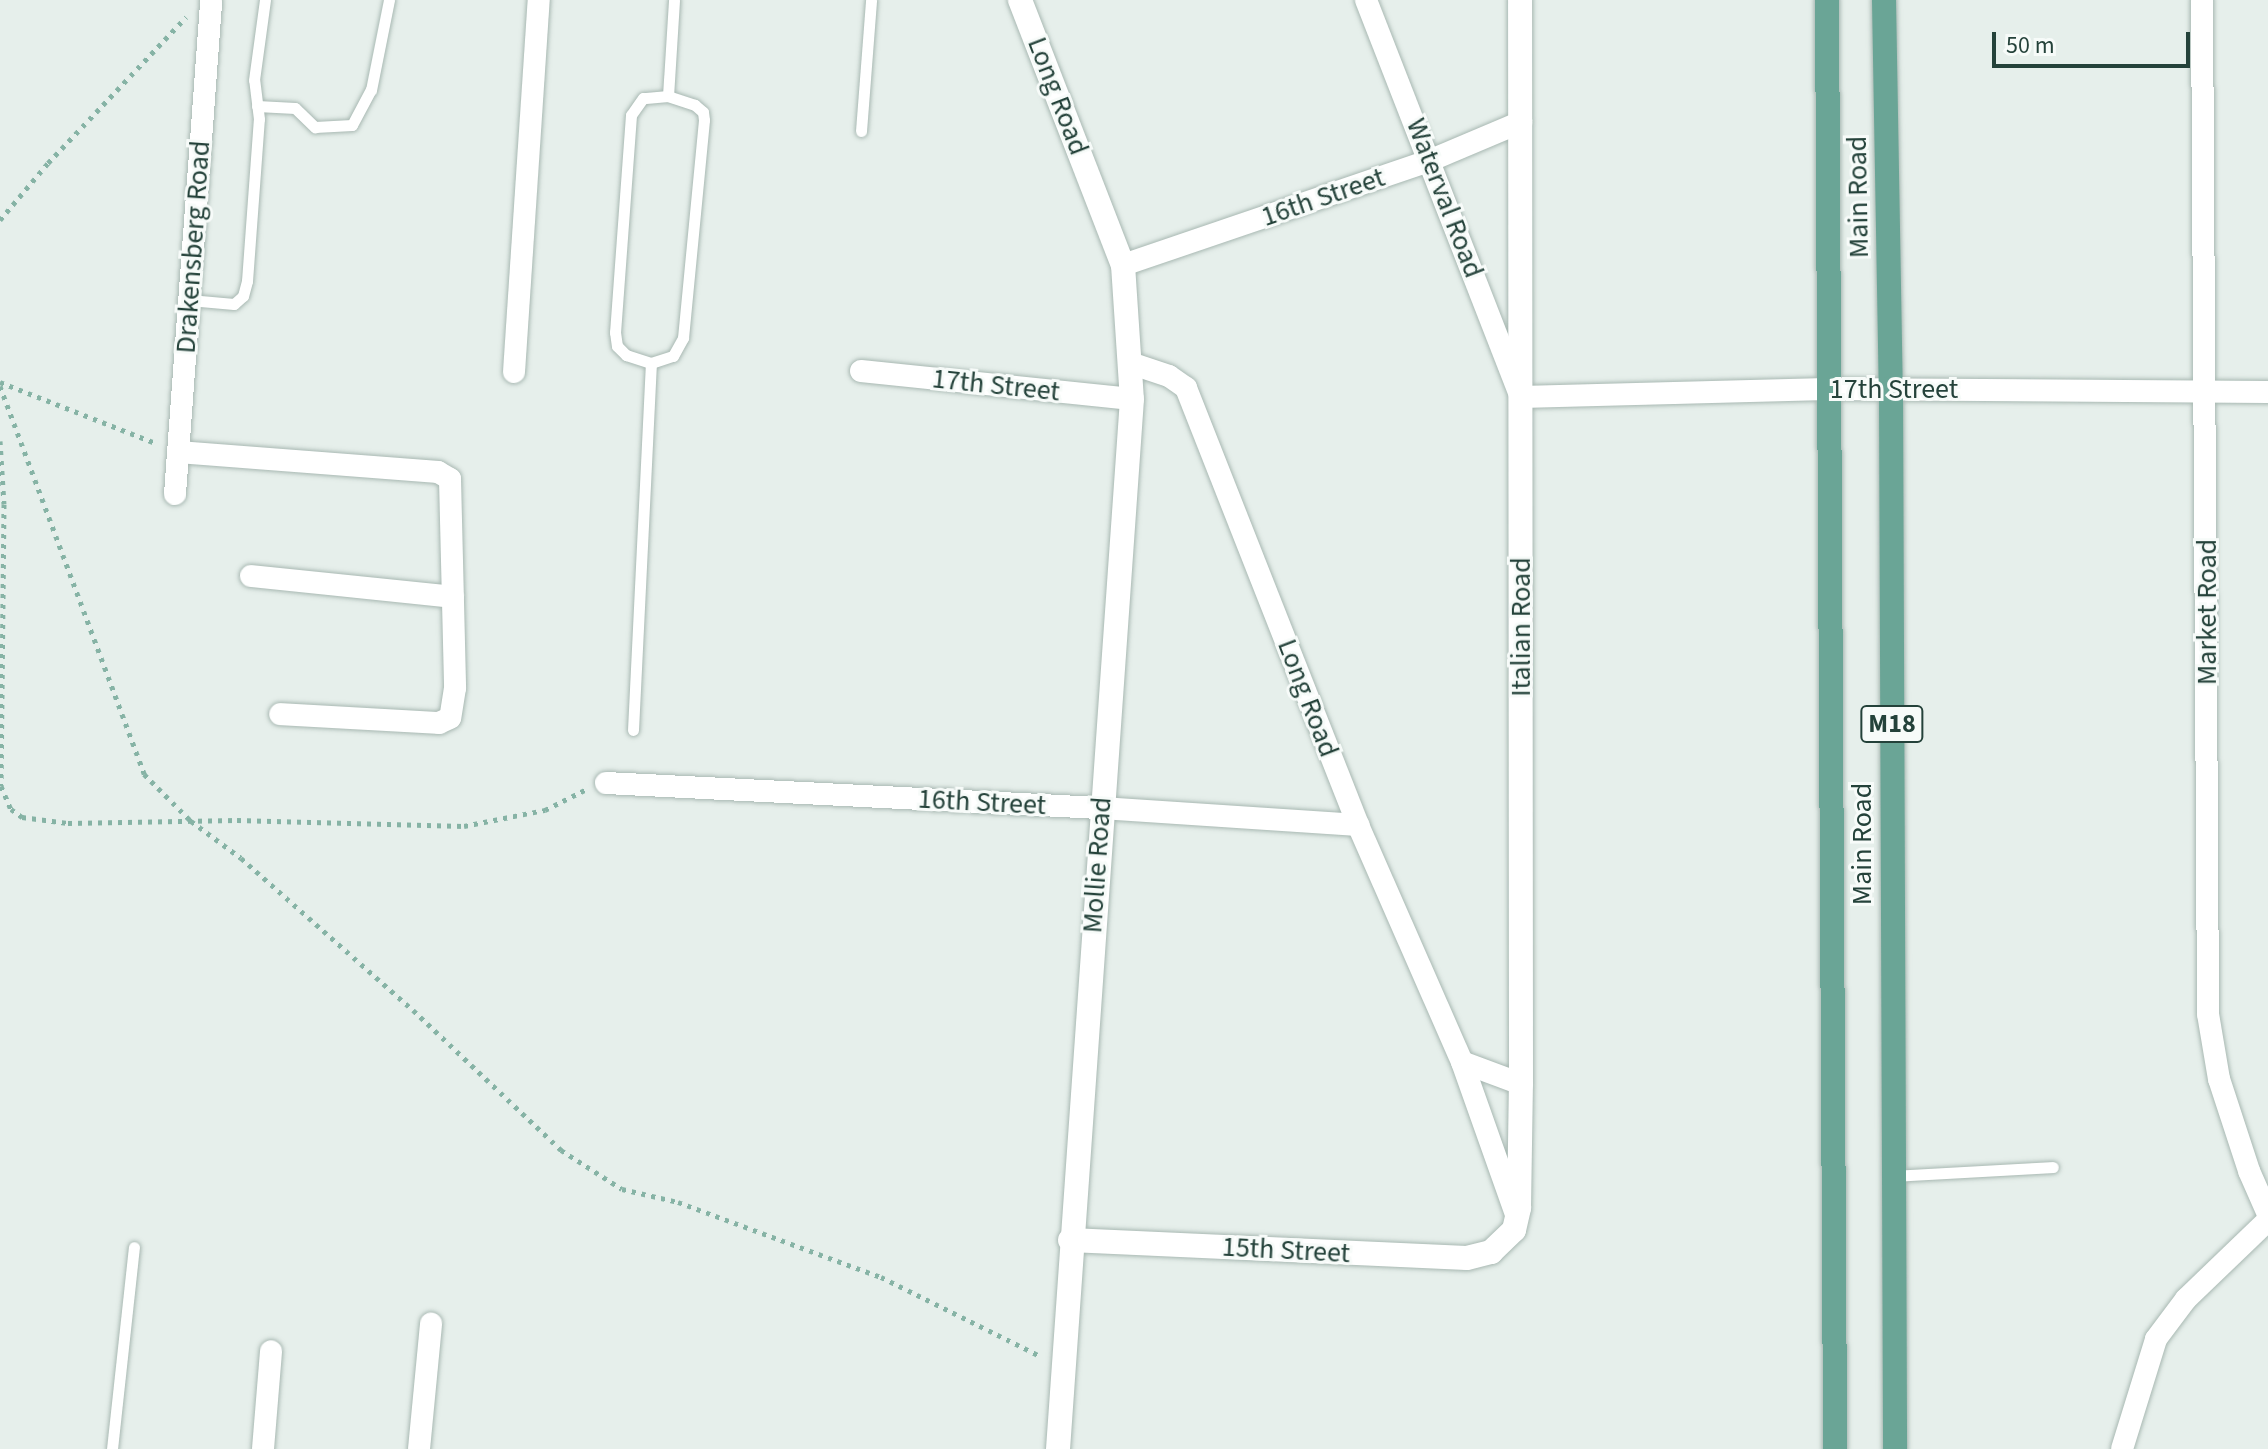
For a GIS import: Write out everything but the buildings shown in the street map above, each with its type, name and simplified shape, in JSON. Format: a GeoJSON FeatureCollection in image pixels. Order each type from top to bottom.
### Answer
{"type":"FeatureCollection","features":[{"type":"Feature","properties":{"kind":"main road","name":"Main Road"},"geometry":{"type":"LineString","coordinates":[[1827,0],[1835,1449]]}},
{"type":"Feature","properties":{"kind":"main road","name":"Main Road"},"geometry":{"type":"LineString","coordinates":[[1884,0],[1891,388],[1895,1449]]}},
{"type":"Feature","properties":{"kind":"street","name":"Drakensberg Road"},"geometry":{"type":"LineString","coordinates":[[175,494],[211,0]]}},
{"type":"Feature","properties":{"kind":"street"},"geometry":{"type":"LineString","coordinates":[[514,372],[539,0]]}},
{"type":"Feature","properties":{"kind":"street","name":"Long Road"},"geometry":{"type":"LineString","coordinates":[[1020,0],[1124,274]]}},
{"type":"Feature","properties":{"kind":"street","name":"Waterval Road"},"geometry":{"type":"LineString","coordinates":[[1366,0],[1521,397]]}},
{"type":"Feature","properties":{"kind":"street","name":"Italian Road"},"geometry":{"type":"LineString","coordinates":[[1517,1218],[1521,1084],[1520,0]]}},
{"type":"Feature","properties":{"kind":"street","name":"Market Road"},"geometry":{"type":"LineString","coordinates":[[2202,0],[2207,393],[2208,1014],[2219,1079],[2249,1171],[2268,1217]]}},
{"type":"Feature","properties":{"kind":"street","name":"16th Street"},"geometry":{"type":"LineString","coordinates":[[1124,274],[1431,160],[1521,122]]}},
{"type":"Feature","properties":{"kind":"street","name":"Mollie Road"},"geometry":{"type":"LineString","coordinates":[[1058,1449],[1070,1240],[1132,399],[1124,274]]}},
{"type":"Feature","properties":{"kind":"street","name":"Long Road"},"geometry":{"type":"LineString","coordinates":[[1130,363],[1178,380],[1186,388],[1358,825],[1462,1062],[1517,1218]]}},
{"type":"Feature","properties":{"kind":"street","name":"17th Street"},"geometry":{"type":"LineString","coordinates":[[861,371],[1132,399]]}},
{"type":"Feature","properties":{"kind":"street","name":"17th Street"},"geometry":{"type":"LineString","coordinates":[[1521,397],[1891,388],[2268,392]]}},
{"type":"Feature","properties":{"kind":"street"},"geometry":{"type":"LineString","coordinates":[[178,452],[438,472],[448,476],[452,487],[454,707],[447,721],[280,714]]}},
{"type":"Feature","properties":{"kind":"street"},"geometry":{"type":"LineString","coordinates":[[251,576],[453,597]]}},
{"type":"Feature","properties":{"kind":"street","name":"16th Street"},"geometry":{"type":"LineString","coordinates":[[606,783],[1101,808],[1358,825]]}},
{"type":"Feature","properties":{"kind":"street"},"geometry":{"type":"LineString","coordinates":[[1462,1062],[1521,1084]]}},
{"type":"Feature","properties":{"kind":"street"},"geometry":{"type":"LineString","coordinates":[[2122,1449],[2156,1339],[2186,1299],[2268,1217]]}},
{"type":"Feature","properties":{"kind":"street","name":"15th Street"},"geometry":{"type":"LineString","coordinates":[[1070,1240],[1467,1258],[1499,1247],[1514,1230],[1517,1218]]}},
{"type":"Feature","properties":{"kind":"street"},"geometry":{"type":"LineString","coordinates":[[419,1449],[431,1324]]}},
{"type":"Feature","properties":{"kind":"street"},"geometry":{"type":"LineString","coordinates":[[263,1449],[271,1351]]}},
{"type":"Feature","properties":{"kind":"lane"},"geometry":{"type":"LineString","coordinates":[[189,300],[234,304],[243,296],[247,281],[257,106],[254,80],[265,0]]}},
{"type":"Feature","properties":{"kind":"lane"},"geometry":{"type":"LineString","coordinates":[[257,106],[295,108],[315,127],[352,125],[371,90],[389,0]]}},
{"type":"Feature","properties":{"kind":"lane"},"geometry":{"type":"LineString","coordinates":[[668,96],[674,0]]}},
{"type":"Feature","properties":{"kind":"lane"},"geometry":{"type":"LineString","coordinates":[[861,131],[871,0]]}},
{"type":"Feature","properties":{"kind":"lane"},"geometry":{"type":"LineString","coordinates":[[668,96],[695,105],[703,112],[704,120],[683,338],[673,356],[651,363],[626,355],[617,346],[615,332],[631,115],[643,98],[668,96]]}},
{"type":"Feature","properties":{"kind":"lane"},"geometry":{"type":"LineString","coordinates":[[633,730],[651,363]]}},
{"type":"Feature","properties":{"kind":"lane"},"geometry":{"type":"LineString","coordinates":[[1892,1176],[2053,1167]]}},
{"type":"Feature","properties":{"kind":"lane"},"geometry":{"type":"LineString","coordinates":[[112,1449],[134,1247]]}},
{"type":"Feature","properties":{"kind":"path"},"geometry":{"type":"LineString","coordinates":[[0,220],[48,163],[191,11]]}},
{"type":"Feature","properties":{"kind":"path"},"geometry":{"type":"LineString","coordinates":[[0,384],[178,452]]}},
{"type":"Feature","properties":{"kind":"path"},"geometry":{"type":"LineString","coordinates":[[0,384],[89,620],[119,715],[144,774],[191,821],[241,858],[402,999],[561,1150],[622,1189],[678,1202],[881,1277],[1063,1367]]}},
{"type":"Feature","properties":{"kind":"path"},"geometry":{"type":"LineString","coordinates":[[0,441],[4,504],[1,786],[11,809],[22,817],[68,823],[191,821],[464,826],[545,810],[595,785],[606,783]]}}]}
